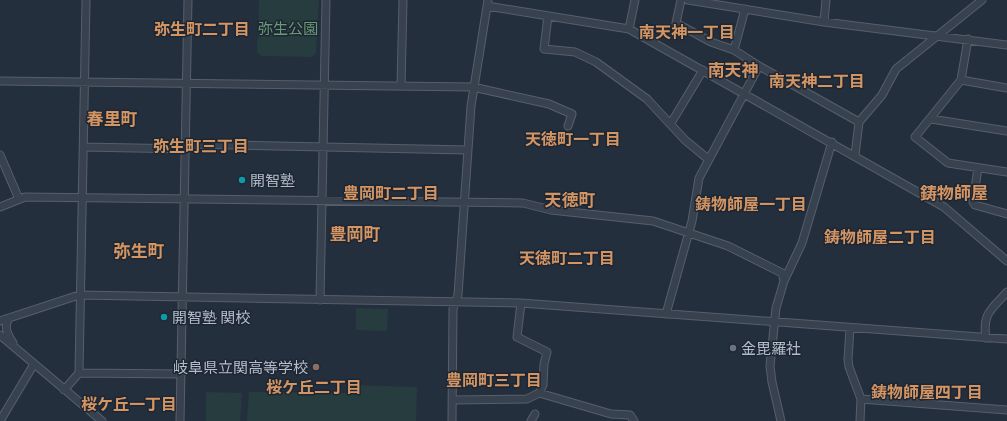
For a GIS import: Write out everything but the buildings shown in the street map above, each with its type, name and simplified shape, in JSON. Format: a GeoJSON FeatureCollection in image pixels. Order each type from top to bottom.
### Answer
{"type":"FeatureCollection","features":[{"type":"Feature","properties":{"kind":"street"},"geometry":{"type":"LineString","coordinates":[[64,390],[79,373],[79,295],[83,197],[86,0]]}},
{"type":"Feature","properties":{"kind":"street"},"geometry":{"type":"LineString","coordinates":[[180,421],[188,0]]}},
{"type":"Feature","properties":{"kind":"street"},"geometry":{"type":"LineString","coordinates":[[320,300],[326,0]]}},
{"type":"Feature","properties":{"kind":"street"},"geometry":{"type":"LineString","coordinates":[[401,86],[403,0]]}},
{"type":"Feature","properties":{"kind":"street"},"geometry":{"type":"LineString","coordinates":[[629,29],[635,0]]}},
{"type":"Feature","properties":{"kind":"street"},"geometry":{"type":"LineString","coordinates":[[681,0],[676,23],[711,42],[734,50],[759,66],[859,122]]}},
{"type":"Feature","properties":{"kind":"street"},"geometry":{"type":"LineString","coordinates":[[688,0],[824,22],[1007,45]]}},
{"type":"Feature","properties":{"kind":"street"},"geometry":{"type":"LineString","coordinates":[[824,22],[826,0]]}},
{"type":"Feature","properties":{"kind":"street"},"geometry":{"type":"LineString","coordinates":[[855,154],[859,122],[882,95],[896,69],[982,0]]}},
{"type":"Feature","properties":{"kind":"street"},"geometry":{"type":"LineString","coordinates":[[452,421],[453,308],[458,295],[473,87],[488,3],[548,16],[629,29],[855,154],[944,206],[1007,261]]}},
{"type":"Feature","properties":{"kind":"street"},"geometry":{"type":"LineString","coordinates":[[734,50],[745,9]]}},
{"type":"Feature","properties":{"kind":"street"},"geometry":{"type":"LineString","coordinates":[[548,16],[544,49],[574,52],[596,62],[647,99],[671,123],[685,140],[708,159]]}},
{"type":"Feature","properties":{"kind":"street"},"geometry":{"type":"LineString","coordinates":[[968,39],[961,80],[915,138],[948,163],[1007,172]]}},
{"type":"Feature","properties":{"kind":"street"},"geometry":{"type":"LineString","coordinates":[[666,314],[692,221],[699,178],[743,92],[759,66]]}},
{"type":"Feature","properties":{"kind":"street"},"geometry":{"type":"LineString","coordinates":[[671,123],[703,70]]}},
{"type":"Feature","properties":{"kind":"street"},"geometry":{"type":"LineString","coordinates":[[961,80],[1007,88]]}},
{"type":"Feature","properties":{"kind":"street"},"geometry":{"type":"LineString","coordinates":[[0,81],[473,87],[549,104],[572,114],[568,126]]}},
{"type":"Feature","properties":{"kind":"street"},"geometry":{"type":"LineString","coordinates":[[931,119],[1007,131]]}},
{"type":"Feature","properties":{"kind":"street"},"geometry":{"type":"LineString","coordinates":[[781,421],[770,366],[774,322],[779,296],[784,281],[802,243],[832,142]]}},
{"type":"Feature","properties":{"kind":"street"},"geometry":{"type":"LineString","coordinates":[[84,147],[323,147],[468,150]]}},
{"type":"Feature","properties":{"kind":"street"},"geometry":{"type":"LineString","coordinates":[[0,155],[19,199]]}},
{"type":"Feature","properties":{"kind":"street"},"geometry":{"type":"LineString","coordinates":[[978,168],[973,202],[975,205],[1007,214]]}},
{"type":"Feature","properties":{"kind":"street"},"geometry":{"type":"LineString","coordinates":[[0,207],[25,197],[523,204],[550,210],[654,221],[728,246],[782,273],[784,281]]}},
{"type":"Feature","properties":{"kind":"street"},"geometry":{"type":"LineString","coordinates":[[986,338],[984,327],[986,316],[1007,292]]}},
{"type":"Feature","properties":{"kind":"street"},"geometry":{"type":"LineString","coordinates":[[0,321],[79,295],[521,303],[1007,339]]}},
{"type":"Feature","properties":{"kind":"street"},"geometry":{"type":"LineString","coordinates":[[452,400],[527,399],[539,393],[543,385],[544,364],[547,352],[517,337],[521,303]]}},
{"type":"Feature","properties":{"kind":"street"},"geometry":{"type":"LineString","coordinates":[[0,316],[10,318]]}},
{"type":"Feature","properties":{"kind":"street"},"geometry":{"type":"LineString","coordinates":[[10,318],[6,323],[6,330],[16,349]]}},
{"type":"Feature","properties":{"kind":"street"},"geometry":{"type":"LineString","coordinates":[[850,328],[849,367],[861,399],[860,421]]}},
{"type":"Feature","properties":{"kind":"street"},"geometry":{"type":"LineString","coordinates":[[0,334],[102,421]]}},
{"type":"Feature","properties":{"kind":"street"},"geometry":{"type":"LineString","coordinates":[[0,421],[34,364]]}},
{"type":"Feature","properties":{"kind":"street"},"geometry":{"type":"LineString","coordinates":[[79,373],[181,374]]}},
{"type":"Feature","properties":{"kind":"street"},"geometry":{"type":"LineString","coordinates":[[539,393],[611,414],[630,415],[634,421]]}},
{"type":"Feature","properties":{"kind":"street"},"geometry":{"type":"LineString","coordinates":[[861,399],[1007,410]]}},
{"type":"Feature","properties":{"kind":"street"},"geometry":{"type":"LineString","coordinates":[[531,421],[535,414]]}},
{"type":"Feature","properties":{"kind":"green space","name":"弥生公園"},"geometry":{"type":"Polygon","coordinates":[[[259,0],[319,0],[316,53],[312,57],[261,56],[257,52],[259,0]]]}},
{"type":"Feature","properties":{"kind":"green space"},"geometry":{"type":"Polygon","coordinates":[[[356,308],[388,309],[387,331],[356,330],[356,308]]]}},
{"type":"Feature","properties":{"kind":"green space"},"geometry":{"type":"Polygon","coordinates":[[[353,385],[417,387],[416,421],[247,421],[249,392],[353,393],[353,385]]]}},
{"type":"Feature","properties":{"kind":"green space"},"geometry":{"type":"Polygon","coordinates":[[[206,392],[242,393],[240,421],[206,421],[206,392]]]}},
{"type":"Feature","properties":{"kind":"place","name":"開智塾"},"geometry":{"type":"Point","coordinates":[242,180]}},
{"type":"Feature","properties":{"kind":"place","name":"開智塾 関校"},"geometry":{"type":"Point","coordinates":[164,317]}},
{"type":"Feature","properties":{"kind":"place","name":"金毘羅社"},"geometry":{"type":"Point","coordinates":[733,348]}},
{"type":"Feature","properties":{"kind":"place","name":"岐阜県立関高等学校"},"geometry":{"type":"Point","coordinates":[316,367]}},
{"type":"Feature","properties":{"kind":"district","name":"弥生町二丁目"},"geometry":{"type":"Point","coordinates":[202,29]}},
{"type":"Feature","properties":{"kind":"district","name":"南天神一丁目"},"geometry":{"type":"Point","coordinates":[687,32]}},
{"type":"Feature","properties":{"kind":"district","name":"南天神"},"geometry":{"type":"Point","coordinates":[733,70]}},
{"type":"Feature","properties":{"kind":"district","name":"南天神二丁目"},"geometry":{"type":"Point","coordinates":[817,81]}},
{"type":"Feature","properties":{"kind":"district","name":"春里町"},"geometry":{"type":"Point","coordinates":[112,119]}},
{"type":"Feature","properties":{"kind":"district","name":"天徳町一丁目"},"geometry":{"type":"Point","coordinates":[573,139]}},
{"type":"Feature","properties":{"kind":"district","name":"弥生町三丁目"},"geometry":{"type":"Point","coordinates":[201,146]}},
{"type":"Feature","properties":{"kind":"district","name":"豊岡町二丁目"},"geometry":{"type":"Point","coordinates":[391,193]}},
{"type":"Feature","properties":{"kind":"district","name":"鋳物師屋"},"geometry":{"type":"Point","coordinates":[954,193]}},
{"type":"Feature","properties":{"kind":"district","name":"天徳町"},"geometry":{"type":"Point","coordinates":[570,200]}},
{"type":"Feature","properties":{"kind":"district","name":"鋳物師屋一丁目"},"geometry":{"type":"Point","coordinates":[751,204]}},
{"type":"Feature","properties":{"kind":"district","name":"豊岡町"},"geometry":{"type":"Point","coordinates":[355,234]}},
{"type":"Feature","properties":{"kind":"district","name":"鋳物師屋二丁目"},"geometry":{"type":"Point","coordinates":[880,237]}},
{"type":"Feature","properties":{"kind":"district","name":"弥生町"},"geometry":{"type":"Point","coordinates":[139,251]}},
{"type":"Feature","properties":{"kind":"district","name":"天徳町二丁目"},"geometry":{"type":"Point","coordinates":[567,258]}},
{"type":"Feature","properties":{"kind":"district","name":"豊岡町三丁目"},"geometry":{"type":"Point","coordinates":[494,380]}},
{"type":"Feature","properties":{"kind":"district","name":"桜ケ丘二丁目"},"geometry":{"type":"Point","coordinates":[314,387]}},
{"type":"Feature","properties":{"kind":"district","name":"鋳物師屋四丁目"},"geometry":{"type":"Point","coordinates":[927,392]}},
{"type":"Feature","properties":{"kind":"district","name":"桜ケ丘一丁目"},"geometry":{"type":"Point","coordinates":[129,404]}}]}
